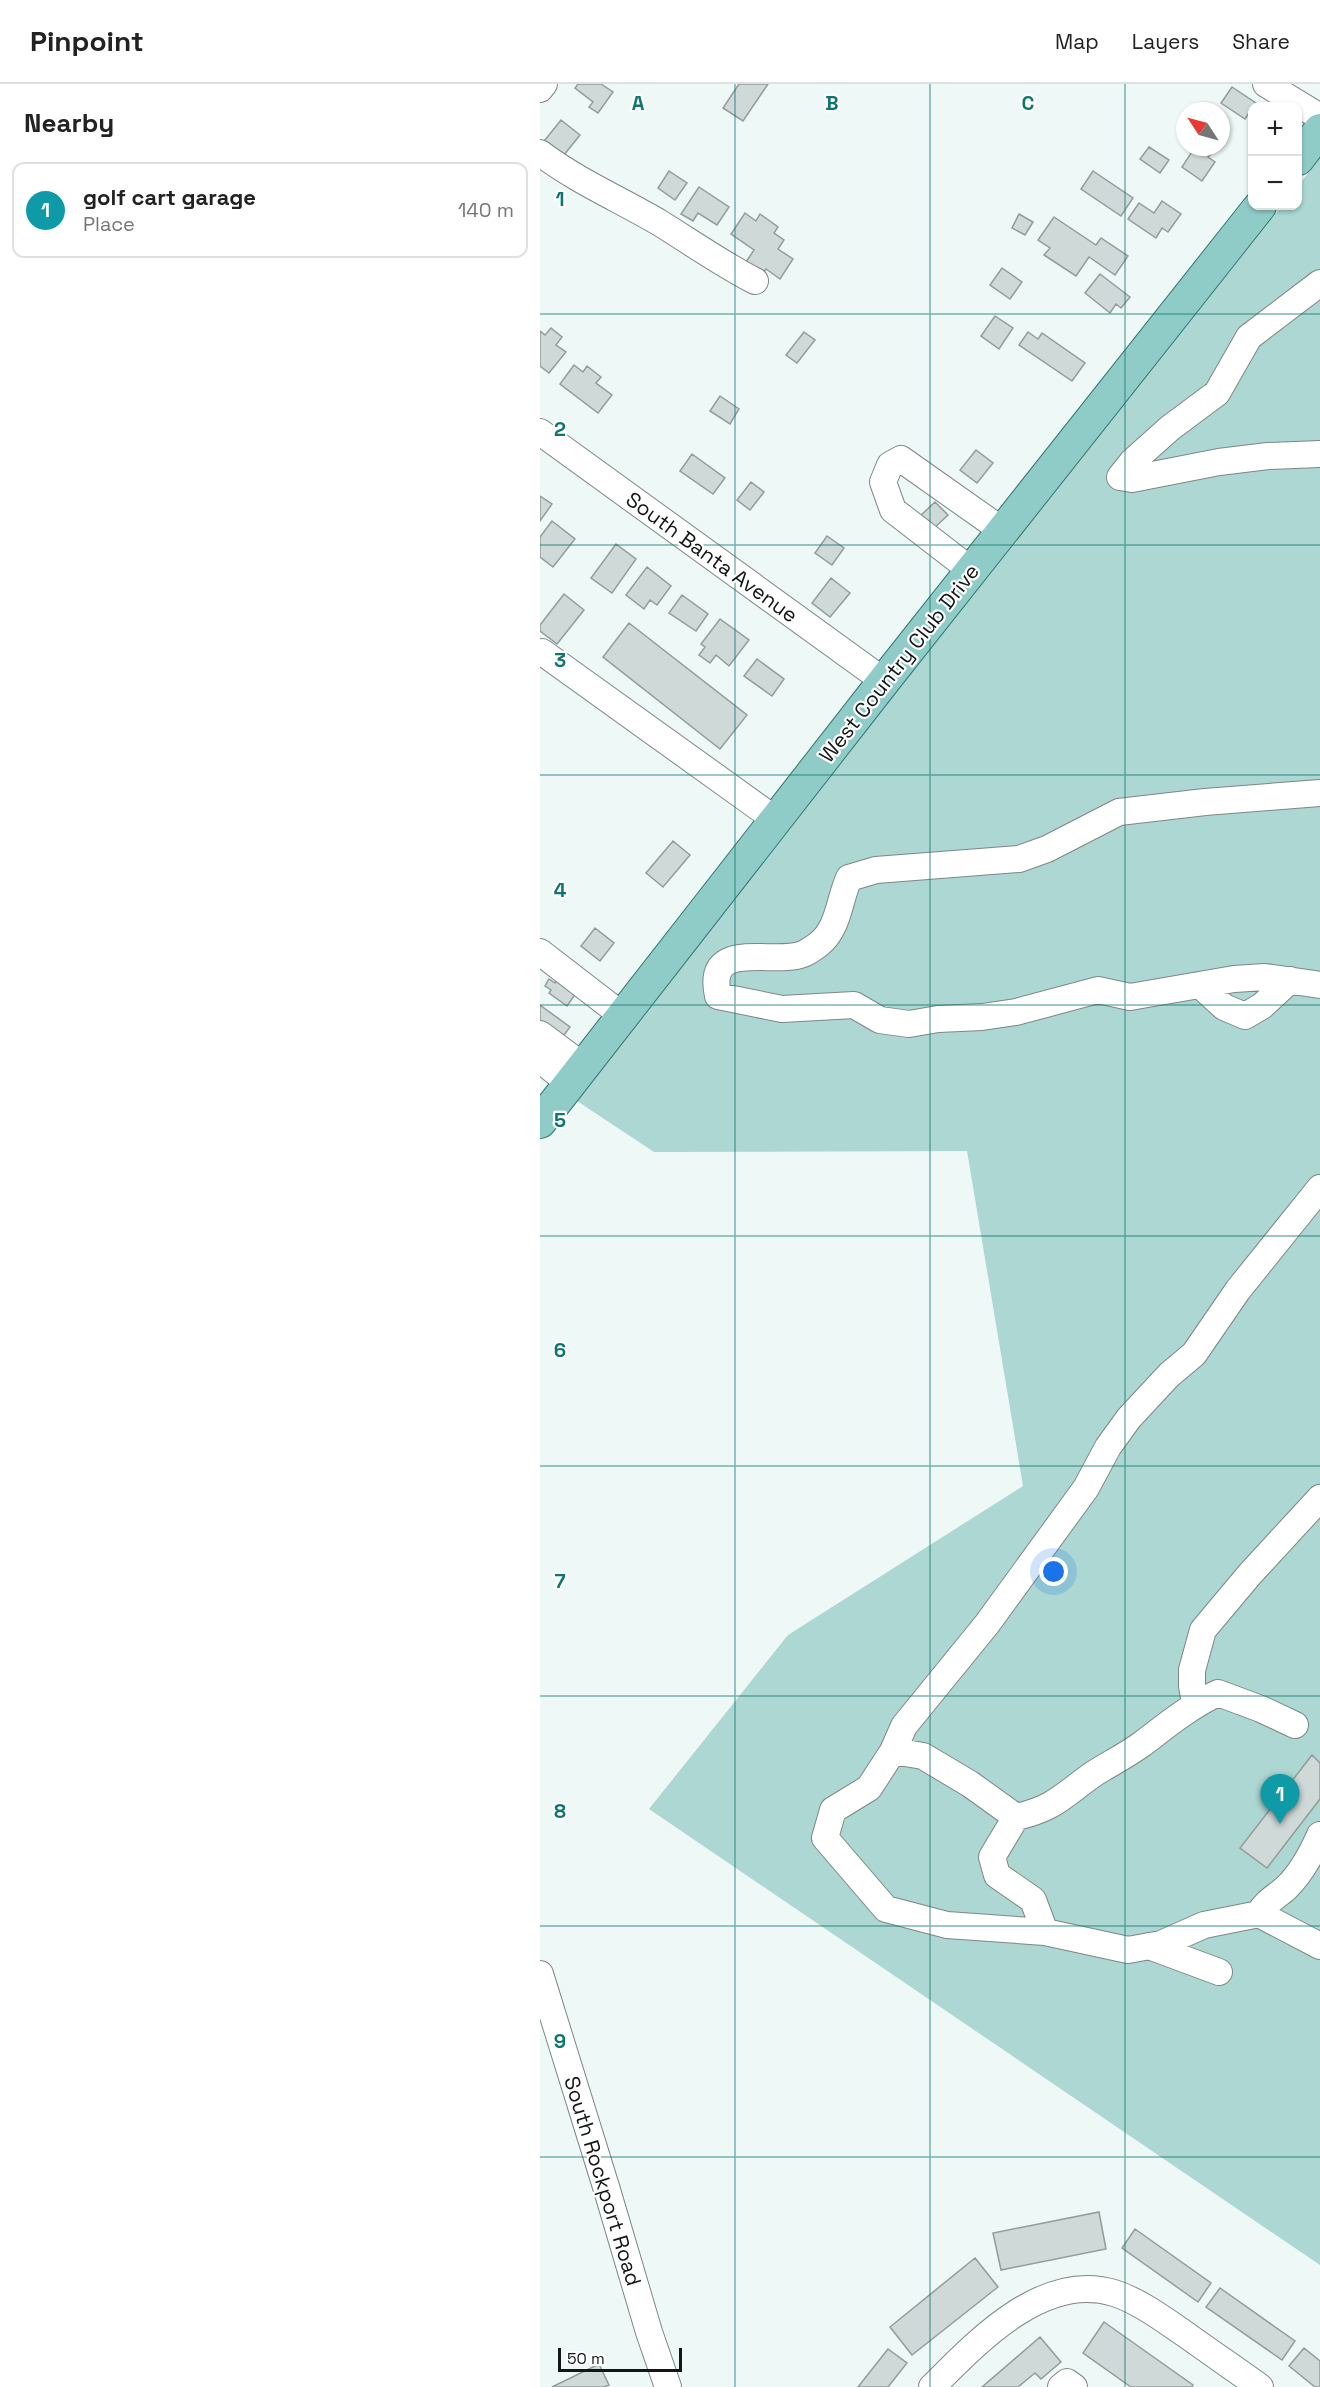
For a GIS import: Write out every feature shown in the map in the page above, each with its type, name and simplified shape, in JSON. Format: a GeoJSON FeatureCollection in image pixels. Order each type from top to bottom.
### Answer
{"type":"FeatureCollection","features":[{"type":"Feature","properties":{"kind":"main road"},"geometry":{"type":"LineString","coordinates":[[1300,156],[1320,130]]}},
{"type":"Feature","properties":{"kind":"main road","name":"West Country Club Drive"},"geometry":{"type":"LineString","coordinates":[[540,1122],[884,681],[1257,210]]}},
{"type":"Feature","properties":{"kind":"street"},"geometry":{"type":"LineString","coordinates":[[540,89],[544,84]]}},
{"type":"Feature","properties":{"kind":"street"},"geometry":{"type":"LineString","coordinates":[[1266,84],[1320,117]]}},
{"type":"Feature","properties":{"kind":"street"},"geometry":{"type":"LineString","coordinates":[[540,153],[619,202],[660,223],[726,266],[755,281]]}},
{"type":"Feature","properties":{"kind":"street"},"geometry":{"type":"LineString","coordinates":[[1320,283],[1250,337],[1217,393],[1170,428],[1132,462],[1120,477],[1132,480],[1219,462],[1268,456],[1320,454]]}},
{"type":"Feature","properties":{"kind":"street","name":"South Banta Avenue"},"geometry":{"type":"LineString","coordinates":[[540,432],[884,681]]}},
{"type":"Feature","properties":{"kind":"street"},"geometry":{"type":"LineString","coordinates":[[972,570],[893,510],[883,482],[890,465],[902,459],[1003,531]]}},
{"type":"Feature","properties":{"kind":"street"},"geometry":{"type":"LineString","coordinates":[[542,652],[776,820]]}},
{"type":"Feature","properties":{"kind":"street"},"geometry":{"type":"LineString","coordinates":[[1320,793],[1205,802],[1119,812],[1047,849],[1019,859],[876,870],[849,878],[842,892],[834,928],[820,943],[802,954],[770,957],[742,956],[724,964],[715,981],[718,996],[743,1002],[782,1009],[854,1005],[880,1020],[909,1024],[1016,1012],[1098,990],[1130,997],[1234,979],[1264,977],[1320,985]]}},
{"type":"Feature","properties":{"kind":"street"},"geometry":{"type":"LineString","coordinates":[[540,952],[623,1016]]}},
{"type":"Feature","properties":{"kind":"street"},"geometry":{"type":"LineString","coordinates":[[1200,985],[1224,1007],[1245,1016],[1262,1006],[1290,980]]}},
{"type":"Feature","properties":{"kind":"street"},"geometry":{"type":"LineString","coordinates":[[540,1034],[577,1075]]}},
{"type":"Feature","properties":{"kind":"street"},"geometry":{"type":"LineString","coordinates":[[540,1059],[577,1075]]}},
{"type":"Feature","properties":{"kind":"street"},"geometry":{"type":"LineString","coordinates":[[1320,1188],[1238,1290],[1194,1354],[1169,1375],[1129,1418],[1108,1447],[1086,1488],[987,1624],[903,1726],[893,1751],[869,1788],[833,1810],[825,1838],[886,1909],[947,1925],[1045,1932],[1128,1950],[1161,1944],[1204,1925],[1259,1914],[1320,1946]]}},
{"type":"Feature","properties":{"kind":"street"},"geometry":{"type":"LineString","coordinates":[[1195,1703],[1192,1670],[1203,1630],[1250,1574],[1320,1498]]}},
{"type":"Feature","properties":{"kind":"street"},"geometry":{"type":"LineString","coordinates":[[1045,1932],[1033,1900],[997,1875],[992,1857],[1016,1817],[1039,1812],[1061,1800],[1195,1703],[1218,1693],[1261,1708],[1295,1725]]}},
{"type":"Feature","properties":{"kind":"street"},"geometry":{"type":"LineString","coordinates":[[893,1751],[923,1756],[970,1784],[1016,1817]]}},
{"type":"Feature","properties":{"kind":"street"},"geometry":{"type":"LineString","coordinates":[[1259,1914],[1264,1904],[1288,1886],[1311,1855],[1320,1835]]}},
{"type":"Feature","properties":{"kind":"street"},"geometry":{"type":"LineString","coordinates":[[1284,1927],[1288,1886]]}},
{"type":"Feature","properties":{"kind":"street"},"geometry":{"type":"LineString","coordinates":[[1149,1946],[1219,1972]]}},
{"type":"Feature","properties":{"kind":"street","name":"South Rockport Road"},"geometry":{"type":"LineString","coordinates":[[540,1974],[649,2332],[668,2387]]}},
{"type":"Feature","properties":{"kind":"street"},"geometry":{"type":"LineString","coordinates":[[932,2387],[980,2340],[1017,2313],[1051,2295],[1080,2289],[1112,2292],[1133,2301],[1166,2321],[1260,2387]]}},
{"type":"Feature","properties":{"kind":"street"},"geometry":{"type":"LineString","coordinates":[[1061,2387],[1067,2382],[1074,2387]]}},
{"type":"Feature","properties":{"kind":"shaded area"},"geometry":{"type":"Polygon","coordinates":[[[1320,158],[1320,2265],[649,1809],[788,1635],[1023,1486],[967,1151],[654,1152],[571,1097],[1279,210],[1302,210],[1302,181],[1320,158]]]}},
{"type":"Feature","properties":{"kind":"building"},"geometry":{"type":"Polygon","coordinates":[[[578,84],[601,84],[613,92],[598,113],[589,107],[593,102],[575,88],[578,84]]]}},
{"type":"Feature","properties":{"kind":"building"},"geometry":{"type":"Polygon","coordinates":[[[739,84],[768,84],[743,121],[723,108],[739,84]]]}},
{"type":"Feature","properties":{"kind":"building"},"geometry":{"type":"Polygon","coordinates":[[[1232,87],[1254,102],[1248,102],[1248,115],[1245,119],[1230,109],[1230,102],[1222,102],[1232,87]]]}},
{"type":"Feature","properties":{"kind":"building"},"geometry":{"type":"Polygon","coordinates":[[[561,120],[580,135],[560,160],[541,145],[561,120]]]}},
{"type":"Feature","properties":{"kind":"building"},"geometry":{"type":"Polygon","coordinates":[[[1149,147],[1169,160],[1160,173],[1140,159],[1149,147]]]}},
{"type":"Feature","properties":{"kind":"building"},"geometry":{"type":"Polygon","coordinates":[[[1189,156],[1209,156],[1215,162],[1202,181],[1182,167],[1189,156]]]}},
{"type":"Feature","properties":{"kind":"building"},"geometry":{"type":"Polygon","coordinates":[[[669,171],[687,183],[675,200],[658,188],[669,171]]]}},
{"type":"Feature","properties":{"kind":"building"},"geometry":{"type":"Polygon","coordinates":[[[1093,171],[1133,198],[1121,216],[1081,189],[1093,171]]]}},
{"type":"Feature","properties":{"kind":"building"},"geometry":{"type":"Polygon","coordinates":[[[699,187],[729,207],[717,225],[698,213],[693,221],[681,214],[699,187]]]}},
{"type":"Feature","properties":{"kind":"building"},"geometry":{"type":"Polygon","coordinates":[[[1162,201],[1181,214],[1168,232],[1162,228],[1156,238],[1128,219],[1139,203],[1154,213],[1162,201]]]}},
{"type":"Feature","properties":{"kind":"building"},"geometry":{"type":"Polygon","coordinates":[[[745,213],[756,221],[760,214],[778,227],[774,233],[784,240],[778,249],[793,259],[780,279],[766,269],[761,276],[744,265],[754,250],[731,234],[745,213]]]}},
{"type":"Feature","properties":{"kind":"building"},"geometry":{"type":"Polygon","coordinates":[[[1019,214],[1033,222],[1025,235],[1012,228],[1019,214]]]}},
{"type":"Feature","properties":{"kind":"building"},"geometry":{"type":"Polygon","coordinates":[[[1054,217],[1096,245],[1101,238],[1128,256],[1115,275],[1089,257],[1076,276],[1044,255],[1050,248],[1038,240],[1054,217]]]}},
{"type":"Feature","properties":{"kind":"building"},"geometry":{"type":"Polygon","coordinates":[[[1002,268],[1022,282],[1010,299],[990,285],[1002,268]]]}},
{"type":"Feature","properties":{"kind":"building"},"geometry":{"type":"Polygon","coordinates":[[[1100,274],[1130,297],[1121,308],[1116,304],[1110,313],[1085,293],[1100,274]]]}},
{"type":"Feature","properties":{"kind":"building"},"geometry":{"type":"Polygon","coordinates":[[[995,316],[1013,328],[999,349],[981,336],[995,316]]]}},
{"type":"Feature","properties":{"kind":"building"},"geometry":{"type":"Polygon","coordinates":[[[551,328],[562,337],[556,345],[566,352],[549,373],[540,366],[540,331],[545,335],[551,328]]]}},
{"type":"Feature","properties":{"kind":"building"},"geometry":{"type":"Polygon","coordinates":[[[804,332],[815,340],[797,363],[786,355],[804,332]]]}},
{"type":"Feature","properties":{"kind":"building"},"geometry":{"type":"Polygon","coordinates":[[[1028,332],[1038,339],[1042,333],[1085,363],[1072,381],[1019,345],[1028,332]]]}},
{"type":"Feature","properties":{"kind":"building"},"geometry":{"type":"Polygon","coordinates":[[[574,365],[583,372],[587,366],[601,377],[596,383],[612,395],[598,413],[560,384],[574,365]]]}},
{"type":"Feature","properties":{"kind":"building"},"geometry":{"type":"Polygon","coordinates":[[[720,396],[739,409],[730,424],[710,411],[720,396]]]}},
{"type":"Feature","properties":{"kind":"building"},"geometry":{"type":"Polygon","coordinates":[[[976,450],[993,463],[977,483],[960,470],[976,450]]]}},
{"type":"Feature","properties":{"kind":"building"},"geometry":{"type":"Polygon","coordinates":[[[692,454],[725,478],[713,494],[680,471],[692,454]]]}},
{"type":"Feature","properties":{"kind":"building"},"geometry":{"type":"Polygon","coordinates":[[[751,482],[764,492],[750,510],[737,500],[751,482]]]}},
{"type":"Feature","properties":{"kind":"building"},"geometry":{"type":"Polygon","coordinates":[[[540,496],[552,504],[540,521],[540,496]]]}},
{"type":"Feature","properties":{"kind":"building"},"geometry":{"type":"Polygon","coordinates":[[[935,502],[948,515],[932,530],[919,517],[935,502]]]}},
{"type":"Feature","properties":{"kind":"building"},"geometry":{"type":"Polygon","coordinates":[[[552,521],[575,539],[553,567],[540,557],[540,537],[552,521]]]}},
{"type":"Feature","properties":{"kind":"building"},"geometry":{"type":"Polygon","coordinates":[[[827,536],[844,548],[832,565],[815,553],[827,536]]]}},
{"type":"Feature","properties":{"kind":"building"},"geometry":{"type":"Polygon","coordinates":[[[616,544],[636,559],[612,593],[591,578],[616,544]]]}},
{"type":"Feature","properties":{"kind":"building"},"geometry":{"type":"Polygon","coordinates":[[[647,567],[671,586],[657,605],[650,600],[644,609],[626,595],[647,567]]]}},
{"type":"Feature","properties":{"kind":"building"},"geometry":{"type":"Polygon","coordinates":[[[831,578],[850,593],[830,617],[812,603],[831,578]]]}},
{"type":"Feature","properties":{"kind":"building"},"geometry":{"type":"Polygon","coordinates":[[[564,594],[584,610],[557,644],[540,631],[540,625],[564,594]]]}},
{"type":"Feature","properties":{"kind":"building"},"geometry":{"type":"Polygon","coordinates":[[[682,595],[708,614],[696,631],[669,613],[682,595]]]}},
{"type":"Feature","properties":{"kind":"building"},"geometry":{"type":"Polygon","coordinates":[[[720,619],[749,640],[729,666],[716,655],[710,663],[699,655],[705,647],[701,644],[720,619]]]}},
{"type":"Feature","properties":{"kind":"building"},"geometry":{"type":"Polygon","coordinates":[[[629,623],[747,715],[720,749],[603,657],[629,623]]]}},
{"type":"Feature","properties":{"kind":"building"},"geometry":{"type":"Polygon","coordinates":[[[757,659],[784,679],[772,696],[744,676],[757,659]]]}},
{"type":"Feature","properties":{"kind":"building"},"geometry":{"type":"Polygon","coordinates":[[[673,841],[690,855],[663,887],[646,873],[673,841]]]}},
{"type":"Feature","properties":{"kind":"building"},"geometry":{"type":"Polygon","coordinates":[[[595,928],[614,943],[600,961],[581,946],[595,928]]]}},
{"type":"Feature","properties":{"kind":"building"},"geometry":{"type":"Polygon","coordinates":[[[560,975],[579,989],[567,1006],[549,993],[551,990],[545,986],[549,979],[555,983],[560,975]]]}},
{"type":"Feature","properties":{"kind":"building"},"geometry":{"type":"Polygon","coordinates":[[[540,1005],[570,1027],[559,1042],[540,1027],[540,1005]]]}},
{"type":"Feature","properties":{"kind":"building"},"geometry":{"type":"Polygon","coordinates":[[[1312,1755],[1320,1763],[1320,1799],[1267,1868],[1240,1848],[1312,1755]]]}},
{"type":"Feature","properties":{"kind":"building"},"geometry":{"type":"Polygon","coordinates":[[[1099,2212],[1106,2249],[1001,2270],[993,2233],[1099,2212]]]}},
{"type":"Feature","properties":{"kind":"building"},"geometry":{"type":"Polygon","coordinates":[[[1135,2229],[1211,2283],[1198,2302],[1122,2248],[1135,2229]]]}},
{"type":"Feature","properties":{"kind":"building"},"geometry":{"type":"Polygon","coordinates":[[[975,2258],[998,2287],[912,2355],[890,2327],[975,2258]]]}},
{"type":"Feature","properties":{"kind":"building"},"geometry":{"type":"Polygon","coordinates":[[[1220,2288],[1295,2341],[1282,2360],[1206,2307],[1220,2288]]]}},
{"type":"Feature","properties":{"kind":"building"},"geometry":{"type":"Polygon","coordinates":[[[1104,2322],[1193,2385],[1192,2387],[1131,2387],[1083,2353],[1104,2322]]]}},
{"type":"Feature","properties":{"kind":"building"},"geometry":{"type":"Polygon","coordinates":[[[1040,2337],[1061,2362],[1041,2379],[1035,2373],[1018,2387],[982,2387],[1040,2337]]]}},
{"type":"Feature","properties":{"kind":"building"},"geometry":{"type":"Polygon","coordinates":[[[1304,2348],[1320,2361],[1320,2387],[1315,2387],[1289,2366],[1304,2348]]]}},
{"type":"Feature","properties":{"kind":"building"},"geometry":{"type":"Polygon","coordinates":[[[888,2349],[907,2363],[888,2387],[858,2387],[888,2349]]]}},
{"type":"Feature","properties":{"kind":"building"},"geometry":{"type":"Polygon","coordinates":[[[599,2364],[609,2385],[604,2387],[552,2387],[599,2364]]]}},
{"type":"Feature","properties":{"kind":"place","name":"golf cart garage"},"geometry":{"type":"Point","coordinates":[1280,1824]}}]}
